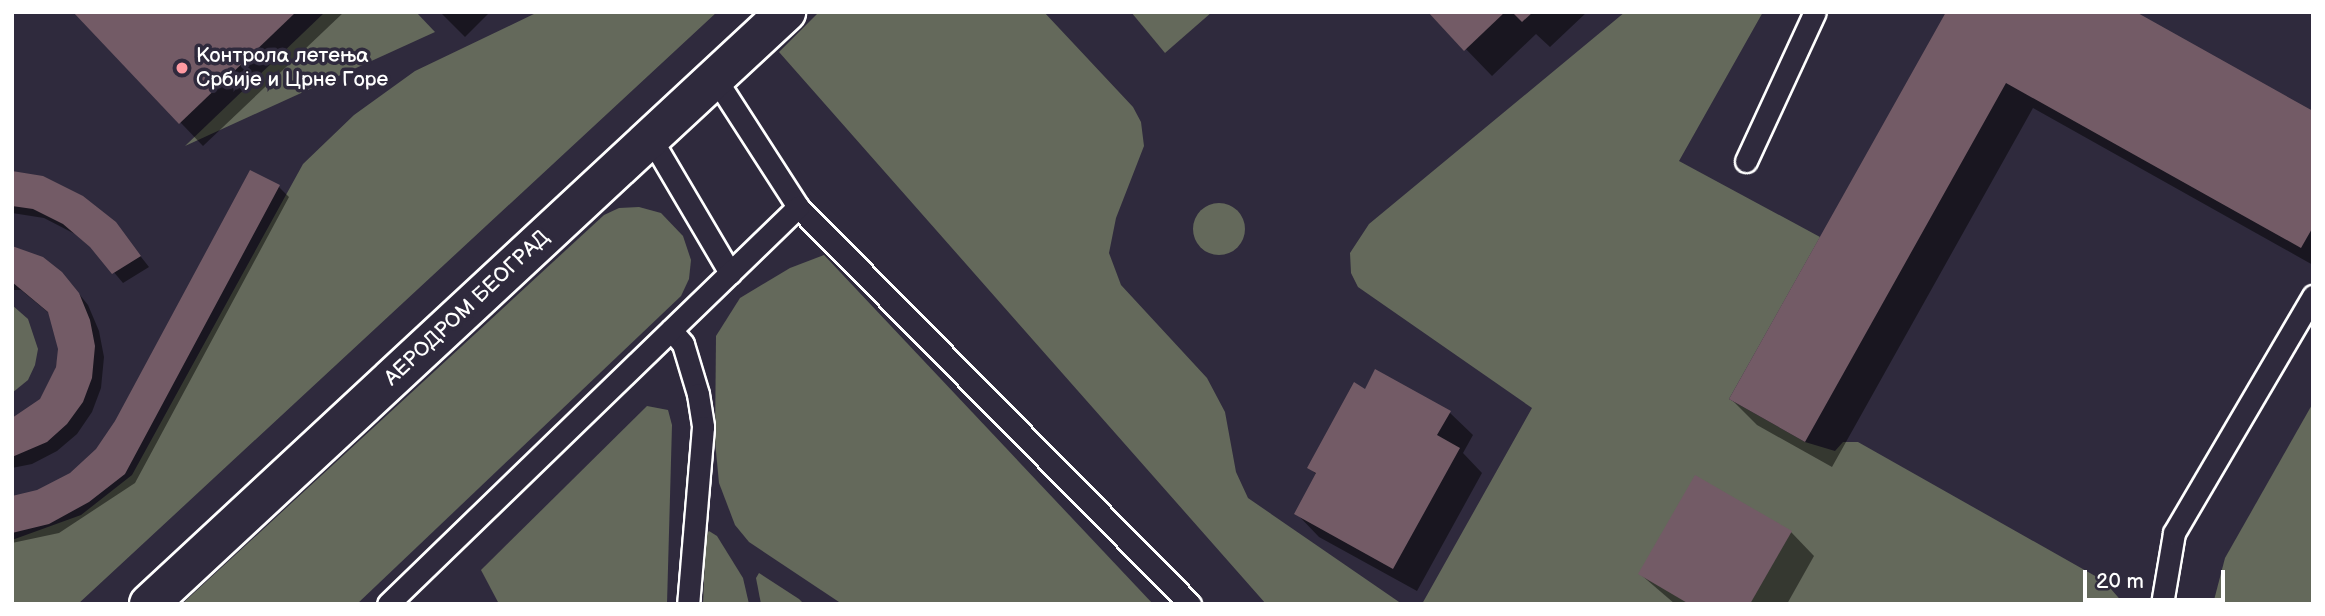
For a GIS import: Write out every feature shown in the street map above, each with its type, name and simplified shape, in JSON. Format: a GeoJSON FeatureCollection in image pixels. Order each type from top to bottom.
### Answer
{"type":"FeatureCollection","features":[{"type":"Feature","properties":{"kind":"street","name":"АЕРОДРОМ БЕОГРАД"},"geometry":{"type":"LineString","coordinates":[[149,604],[786,12]]}},
{"type":"Feature","properties":{"kind":"lane"},"geometry":{"type":"LineString","coordinates":[[1746,160],[1815,12]]}},
{"type":"Feature","properties":{"kind":"lane"},"geometry":{"type":"LineString","coordinates":[[715,78],[798,207],[1190,604]]}},
{"type":"Feature","properties":{"kind":"lane"},"geometry":{"type":"LineString","coordinates":[[650,137],[730,273]]}},
{"type":"Feature","properties":{"kind":"lane"},"geometry":{"type":"LineString","coordinates":[[388,604],[798,207]]}},
{"type":"Feature","properties":{"kind":"lane"},"geometry":{"type":"LineString","coordinates":[[2162,604],[2174,533],[2313,296]]}},
{"type":"Feature","properties":{"kind":"lane"},"geometry":{"type":"LineString","coordinates":[[671,330],[682,344],[698,394],[703,427],[688,604]]}},
{"type":"Feature","properties":{"kind":"green space"},"geometry":{"type":"Polygon","coordinates":[[[325,12],[416,12],[435,32],[185,146],[325,12]]]}},
{"type":"Feature","properties":{"kind":"green space"},"geometry":{"type":"Polygon","coordinates":[[[538,12],[717,12],[78,604],[12,604],[12,540],[81,515],[132,475],[303,164],[354,115],[415,71],[538,12]]]}},
{"type":"Feature","properties":{"kind":"green space"},"geometry":{"type":"Polygon","coordinates":[[[819,12],[1044,12],[1133,107],[1141,122],[1144,146],[1116,218],[1109,253],[1121,285],[1207,378],[1225,412],[1236,472],[1248,498],[1402,604],[1266,604],[779,52],[819,12]]]}},
{"type":"Feature","properties":{"kind":"green space"},"geometry":{"type":"Polygon","coordinates":[[[1131,12],[1212,12],[1165,53],[1131,12]]]}},
{"type":"Feature","properties":{"kind":"green space"},"geometry":{"type":"Polygon","coordinates":[[[1625,12],[1763,12],[1679,161],[1820,237],[1729,399],[1805,442],[1835,451],[1843,442],[1858,442],[2104,581],[2124,604],[1422,604],[1532,408],[1358,287],[1351,273],[1350,253],[1369,224],[1625,12]]]}},
{"type":"Feature","properties":{"kind":"green space"},"geometry":{"type":"Polygon","coordinates":[[[1219,203],[1238,210],[1245,229],[1238,248],[1219,255],[1200,248],[1193,229],[1200,210],[1219,203]]]}},
{"type":"Feature","properties":{"kind":"green space"},"geometry":{"type":"Polygon","coordinates":[[[639,207],[661,213],[683,236],[691,260],[689,279],[681,296],[357,604],[182,604],[604,215],[619,208],[639,207]]]}},
{"type":"Feature","properties":{"kind":"green space"},"geometry":{"type":"Polygon","coordinates":[[[824,255],[1153,604],[842,604],[749,542],[735,525],[719,483],[715,441],[716,336],[740,298],[790,268],[824,255]]]}},
{"type":"Feature","properties":{"kind":"green space"},"geometry":{"type":"Polygon","coordinates":[[[12,305],[28,319],[38,349],[28,380],[12,393],[12,305]]]}},
{"type":"Feature","properties":{"kind":"green space"},"geometry":{"type":"Polygon","coordinates":[[[2313,403],[2313,604],[2213,604],[2225,558],[2313,403]]]}},
{"type":"Feature","properties":{"kind":"green space"},"geometry":{"type":"Polygon","coordinates":[[[647,406],[668,410],[672,425],[667,604],[499,604],[481,570],[647,406]]]}},
{"type":"Feature","properties":{"kind":"green space"},"geometry":{"type":"Polygon","coordinates":[[[709,531],[717,536],[743,578],[749,604],[703,604],[706,535],[709,531]]]}},
{"type":"Feature","properties":{"kind":"green space"},"geometry":{"type":"Polygon","coordinates":[[[759,573],[804,604],[761,604],[756,578],[759,573]]]}},
{"type":"Feature","properties":{"kind":"building","name":"Контрола летења Србије и Црне Горе"},"geometry":{"type":"Polygon","coordinates":[[[73,12],[296,12],[179,124],[73,12]]]}},
{"type":"Feature","properties":{"kind":"building"},"geometry":{"type":"Polygon","coordinates":[[[1428,12],[1505,12],[1464,51],[1428,12]]]}},
{"type":"Feature","properties":{"kind":"building"},"geometry":{"type":"Polygon","coordinates":[[[1512,12],[1533,12],[1522,22],[1512,12]]]}},
{"type":"Feature","properties":{"kind":"building"},"geometry":{"type":"Polygon","coordinates":[[[1946,12],[2136,12],[2313,111],[2313,227],[2301,248],[2006,83],[1805,442],[1729,399],[1946,12]]]}},
{"type":"Feature","properties":{"kind":"building"},"geometry":{"type":"Polygon","coordinates":[[[250,170],[280,185],[125,474],[89,502],[49,524],[12,533],[12,496],[37,490],[70,473],[96,449],[115,421],[250,170]]]}},
{"type":"Feature","properties":{"kind":"building"},"geometry":{"type":"Polygon","coordinates":[[[12,171],[43,176],[83,196],[116,222],[141,256],[112,274],[90,247],[63,224],[33,209],[12,206],[12,171]]]}},
{"type":"Feature","properties":{"kind":"building"},"geometry":{"type":"Polygon","coordinates":[[[12,246],[43,257],[62,272],[79,293],[90,320],[95,346],[92,378],[83,402],[67,424],[47,442],[12,457],[12,418],[40,399],[56,367],[58,349],[48,312],[12,282],[12,246]]]}},
{"type":"Feature","properties":{"kind":"building"},"geometry":{"type":"Polygon","coordinates":[[[1375,369],[1451,411],[1437,435],[1460,448],[1393,569],[1294,514],[1316,473],[1307,468],[1354,382],[1365,389],[1375,369]]]}},
{"type":"Feature","properties":{"kind":"building"},"geometry":{"type":"Polygon","coordinates":[[[1695,475],[1792,531],[1750,604],[1689,604],[1638,574],[1695,475]]]}},
{"type":"Feature","properties":{"kind":"place","name":"Контрола летења Србије и Црне Горе"},"geometry":{"type":"Point","coordinates":[182,68]}}]}
